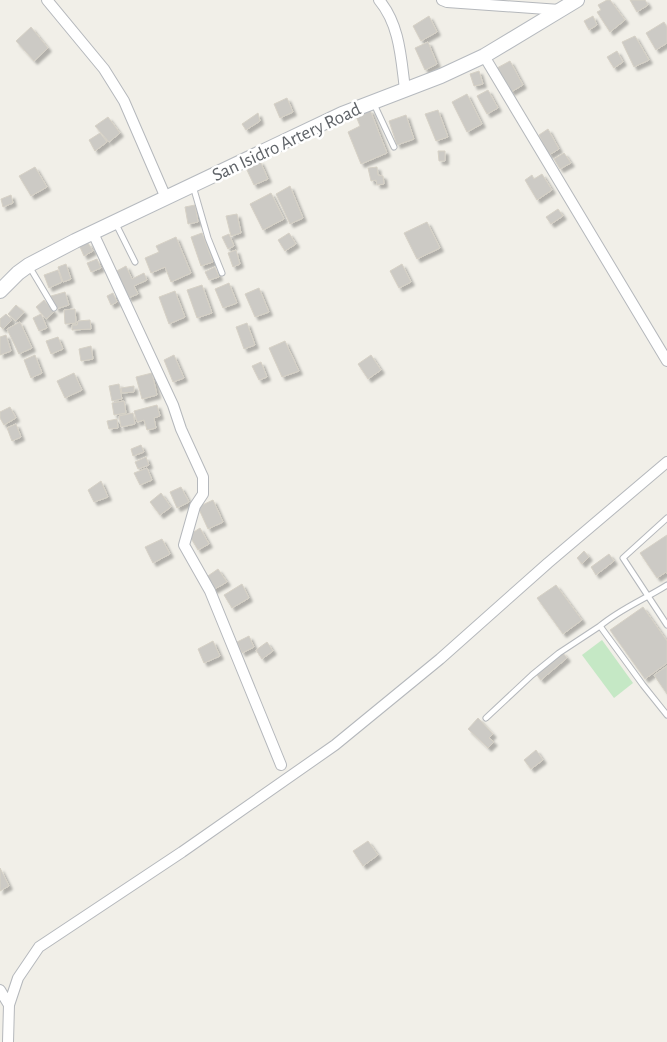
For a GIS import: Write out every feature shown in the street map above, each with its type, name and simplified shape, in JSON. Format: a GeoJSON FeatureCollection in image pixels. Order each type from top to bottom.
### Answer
{"type":"FeatureCollection","features":[{"type":"Feature","properties":{"kind":"street"},"geometry":{"type":"LineString","coordinates":[[47,0],[104,70],[124,101],[166,198]]}},
{"type":"Feature","properties":{"kind":"street"},"geometry":{"type":"LineString","coordinates":[[379,0],[385,7],[398,39],[405,89]]}},
{"type":"Feature","properties":{"kind":"street"},"geometry":{"type":"LineString","coordinates":[[442,0],[447,2],[560,10]]}},
{"type":"Feature","properties":{"kind":"street","name":"San Isidro Artery Road"},"geometry":{"type":"LineString","coordinates":[[1,288],[29,265],[192,185],[373,100],[405,89],[484,56],[577,0]]}},
{"type":"Feature","properties":{"kind":"street"},"geometry":{"type":"LineString","coordinates":[[484,56],[667,361]]}},
{"type":"Feature","properties":{"kind":"street"},"geometry":{"type":"LineString","coordinates":[[93,233],[173,405],[181,429],[203,477],[203,494],[195,506],[184,545],[210,591],[281,765]]}},
{"type":"Feature","properties":{"kind":"street"},"geometry":{"type":"LineString","coordinates":[[8,1042],[9,1005],[18,978],[39,947],[182,852],[335,745],[440,660],[548,563],[667,462]]}},
{"type":"Feature","properties":{"kind":"street"},"geometry":{"type":"LineString","coordinates":[[0,990],[9,1005]]}},
{"type":"Feature","properties":{"kind":"lane"},"geometry":{"type":"LineString","coordinates":[[373,100],[394,147]]}},
{"type":"Feature","properties":{"kind":"lane"},"geometry":{"type":"LineString","coordinates":[[192,185],[208,238],[222,273]]}},
{"type":"Feature","properties":{"kind":"lane"},"geometry":{"type":"LineString","coordinates":[[115,222],[135,262]]}},
{"type":"Feature","properties":{"kind":"lane"},"geometry":{"type":"LineString","coordinates":[[29,265],[54,308]]}},
{"type":"Feature","properties":{"kind":"lane"},"geometry":{"type":"LineString","coordinates":[[667,518],[623,558],[650,596],[667,625]]}},
{"type":"Feature","properties":{"kind":"lane"},"geometry":{"type":"LineString","coordinates":[[486,718],[558,653],[612,616],[667,585]]}},
{"type":"Feature","properties":{"kind":"lane"},"geometry":{"type":"LineString","coordinates":[[600,626],[667,715]]}},
{"type":"Feature","properties":{"kind":"green space"},"geometry":{"type":"Polygon","coordinates":[[[602,640],[633,683],[614,698],[582,655],[602,640]]]}},
{"type":"Feature","properties":{"kind":"building"},"geometry":{"type":"Polygon","coordinates":[[[610,0],[625,20],[610,32],[597,12],[601,10],[598,5],[610,0]]]}},
{"type":"Feature","properties":{"kind":"building"},"geometry":{"type":"Polygon","coordinates":[[[630,0],[645,0],[648,5],[637,12],[630,0]]]}},
{"type":"Feature","properties":{"kind":"building"},"geometry":{"type":"Polygon","coordinates":[[[429,16],[437,32],[421,41],[413,26],[429,16]]]}},
{"type":"Feature","properties":{"kind":"building"},"geometry":{"type":"Polygon","coordinates":[[[593,16],[597,25],[589,30],[584,21],[593,16]]]}},
{"type":"Feature","properties":{"kind":"building"},"geometry":{"type":"Polygon","coordinates":[[[664,22],[667,27],[667,43],[656,50],[646,33],[664,22]]]}},
{"type":"Feature","properties":{"kind":"building"},"geometry":{"type":"Polygon","coordinates":[[[31,27],[48,48],[34,61],[16,41],[31,27]]]}},
{"type":"Feature","properties":{"kind":"building"},"geometry":{"type":"Polygon","coordinates":[[[635,36],[649,60],[634,67],[622,42],[635,36]]]}},
{"type":"Feature","properties":{"kind":"building"},"geometry":{"type":"Polygon","coordinates":[[[428,42],[437,64],[425,70],[415,48],[428,42]]]}},
{"type":"Feature","properties":{"kind":"building"},"geometry":{"type":"Polygon","coordinates":[[[617,51],[623,62],[614,68],[607,57],[617,51]]]}},
{"type":"Feature","properties":{"kind":"building"},"geometry":{"type":"Polygon","coordinates":[[[510,61],[523,85],[511,92],[497,68],[510,61]]]}},
{"type":"Feature","properties":{"kind":"building"},"geometry":{"type":"Polygon","coordinates":[[[479,71],[483,84],[474,86],[470,74],[479,71]]]}},
{"type":"Feature","properties":{"kind":"building"},"geometry":{"type":"Polygon","coordinates":[[[488,90],[498,108],[487,114],[477,96],[488,90]]]}},
{"type":"Feature","properties":{"kind":"building"},"geometry":{"type":"Polygon","coordinates":[[[467,94],[482,124],[467,132],[452,102],[467,94]]]}},
{"type":"Feature","properties":{"kind":"building"},"geometry":{"type":"Polygon","coordinates":[[[287,98],[293,112],[280,118],[274,104],[287,98]]]}},
{"type":"Feature","properties":{"kind":"building"},"geometry":{"type":"Polygon","coordinates":[[[370,110],[387,153],[361,164],[348,132],[360,126],[356,116],[370,110]]]}},
{"type":"Feature","properties":{"kind":"building"},"geometry":{"type":"Polygon","coordinates":[[[438,110],[448,137],[436,141],[425,114],[438,110]]]}},
{"type":"Feature","properties":{"kind":"building"},"geometry":{"type":"Polygon","coordinates":[[[258,113],[260,121],[246,130],[242,124],[258,113]]]}},
{"type":"Feature","properties":{"kind":"building"},"geometry":{"type":"Polygon","coordinates":[[[406,115],[414,139],[397,145],[389,121],[406,115]]]}},
{"type":"Feature","properties":{"kind":"building"},"geometry":{"type":"Polygon","coordinates":[[[108,117],[120,133],[109,142],[95,126],[108,117]]]}},
{"type":"Feature","properties":{"kind":"building"},"geometry":{"type":"Polygon","coordinates":[[[548,129],[559,149],[549,155],[539,135],[548,129]]]}},
{"type":"Feature","properties":{"kind":"building"},"geometry":{"type":"Polygon","coordinates":[[[100,133],[107,142],[95,151],[89,140],[100,133]]]}},
{"type":"Feature","properties":{"kind":"building"},"geometry":{"type":"Polygon","coordinates":[[[438,151],[445,151],[445,161],[439,161],[438,151]]]}},
{"type":"Feature","properties":{"kind":"building"},"geometry":{"type":"Polygon","coordinates":[[[564,153],[571,163],[560,169],[554,159],[564,153]]]}},
{"type":"Feature","properties":{"kind":"building"},"geometry":{"type":"Polygon","coordinates":[[[260,161],[268,179],[254,185],[246,168],[260,161]]]}},
{"type":"Feature","properties":{"kind":"building"},"geometry":{"type":"Polygon","coordinates":[[[35,167],[47,187],[31,196],[19,176],[35,167]]]}},
{"type":"Feature","properties":{"kind":"building"},"geometry":{"type":"Polygon","coordinates":[[[377,167],[378,175],[383,176],[384,184],[377,185],[376,180],[371,181],[368,168],[377,167]]]}},
{"type":"Feature","properties":{"kind":"building"},"geometry":{"type":"Polygon","coordinates":[[[542,174],[552,190],[537,200],[525,180],[532,175],[534,179],[542,174]]]}},
{"type":"Feature","properties":{"kind":"building"},"geometry":{"type":"Polygon","coordinates":[[[290,186],[303,218],[290,224],[276,194],[290,186]]]}},
{"type":"Feature","properties":{"kind":"building"},"geometry":{"type":"Polygon","coordinates":[[[271,193],[284,219],[263,230],[250,204],[271,193]]]}},
{"type":"Feature","properties":{"kind":"building"},"geometry":{"type":"Polygon","coordinates":[[[11,195],[13,203],[3,207],[1,199],[11,195]]]}},
{"type":"Feature","properties":{"kind":"building"},"geometry":{"type":"Polygon","coordinates":[[[195,205],[198,222],[188,224],[185,207],[195,205]]]}},
{"type":"Feature","properties":{"kind":"building"},"geometry":{"type":"Polygon","coordinates":[[[558,209],[563,216],[551,224],[546,217],[558,209]]]}},
{"type":"Feature","properties":{"kind":"building"},"geometry":{"type":"Polygon","coordinates":[[[237,214],[241,233],[231,236],[226,216],[237,214]]]}},
{"type":"Feature","properties":{"kind":"building"},"geometry":{"type":"Polygon","coordinates":[[[427,222],[440,248],[417,259],[404,233],[427,222]]]}},
{"type":"Feature","properties":{"kind":"building"},"geometry":{"type":"Polygon","coordinates":[[[202,233],[213,262],[201,266],[191,237],[202,233]]]}},
{"type":"Feature","properties":{"kind":"building"},"geometry":{"type":"Polygon","coordinates":[[[289,233],[296,244],[285,251],[278,240],[289,233]]]}},
{"type":"Feature","properties":{"kind":"building"},"geometry":{"type":"Polygon","coordinates":[[[229,234],[234,246],[228,249],[222,237],[229,234]]]}},
{"type":"Feature","properties":{"kind":"building"},"geometry":{"type":"Polygon","coordinates":[[[176,237],[191,273],[171,282],[165,267],[151,273],[145,258],[159,252],[156,246],[176,237]]]}},
{"type":"Feature","properties":{"kind":"building"},"geometry":{"type":"Polygon","coordinates":[[[88,243],[93,251],[84,256],[80,247],[88,243]]]}},
{"type":"Feature","properties":{"kind":"building"},"geometry":{"type":"Polygon","coordinates":[[[236,250],[240,264],[233,267],[228,253],[236,250]]]}},
{"type":"Feature","properties":{"kind":"building"},"geometry":{"type":"Polygon","coordinates":[[[97,259],[101,268],[91,272],[87,263],[97,259]]]}},
{"type":"Feature","properties":{"kind":"building"},"geometry":{"type":"Polygon","coordinates":[[[66,264],[71,279],[63,282],[58,267],[66,264]]]}},
{"type":"Feature","properties":{"kind":"building"},"geometry":{"type":"Polygon","coordinates":[[[402,264],[411,282],[399,288],[390,271],[402,264]]]}},
{"type":"Feature","properties":{"kind":"building"},"geometry":{"type":"Polygon","coordinates":[[[126,266],[132,279],[144,273],[147,280],[134,286],[138,294],[128,298],[115,272],[126,266]]]}},
{"type":"Feature","properties":{"kind":"building"},"geometry":{"type":"Polygon","coordinates":[[[215,267],[219,277],[209,280],[205,272],[215,267]]]}},
{"type":"Feature","properties":{"kind":"building"},"geometry":{"type":"Polygon","coordinates":[[[58,270],[62,282],[49,288],[44,275],[58,270]]]}},
{"type":"Feature","properties":{"kind":"building"},"geometry":{"type":"Polygon","coordinates":[[[229,283],[237,303],[223,308],[215,289],[229,283]]]}},
{"type":"Feature","properties":{"kind":"building"},"geometry":{"type":"Polygon","coordinates":[[[202,285],[212,313],[197,318],[187,290],[202,285]]]}},
{"type":"Feature","properties":{"kind":"building"},"geometry":{"type":"Polygon","coordinates":[[[259,288],[269,312],[255,317],[245,294],[259,288]]]}},
{"type":"Feature","properties":{"kind":"building"},"geometry":{"type":"Polygon","coordinates":[[[175,291],[185,317],[169,324],[159,297],[175,291]]]}},
{"type":"Feature","properties":{"kind":"building"},"geometry":{"type":"Polygon","coordinates":[[[65,292],[69,305],[56,309],[51,296],[65,292]]]}},
{"type":"Feature","properties":{"kind":"building"},"geometry":{"type":"Polygon","coordinates":[[[113,293],[117,302],[111,305],[107,296],[113,293]]]}},
{"type":"Feature","properties":{"kind":"building"},"geometry":{"type":"Polygon","coordinates":[[[44,300],[54,312],[46,319],[36,307],[44,300]]]}},
{"type":"Feature","properties":{"kind":"building"},"geometry":{"type":"Polygon","coordinates":[[[16,305],[24,312],[16,321],[8,314],[16,305]]]}},
{"type":"Feature","properties":{"kind":"building"},"geometry":{"type":"Polygon","coordinates":[[[75,309],[76,323],[65,324],[64,310],[75,309]]]}},
{"type":"Feature","properties":{"kind":"building"},"geometry":{"type":"Polygon","coordinates":[[[6,314],[12,320],[3,329],[0,326],[0,319],[6,314]]]}},
{"type":"Feature","properties":{"kind":"building"},"geometry":{"type":"Polygon","coordinates":[[[41,314],[47,328],[39,331],[33,318],[41,314]]]}},
{"type":"Feature","properties":{"kind":"building"},"geometry":{"type":"Polygon","coordinates":[[[90,320],[91,329],[72,330],[72,325],[77,325],[78,321],[90,320]]]}},
{"type":"Feature","properties":{"kind":"building"},"geometry":{"type":"Polygon","coordinates":[[[20,322],[32,348],[19,354],[7,329],[20,322]]]}},
{"type":"Feature","properties":{"kind":"building"},"geometry":{"type":"Polygon","coordinates":[[[247,323],[255,345],[244,349],[236,327],[247,323]]]}},
{"type":"Feature","properties":{"kind":"building"},"geometry":{"type":"Polygon","coordinates":[[[6,335],[11,351],[0,355],[0,337],[6,335]]]}},
{"type":"Feature","properties":{"kind":"building"},"geometry":{"type":"Polygon","coordinates":[[[58,337],[63,349],[51,354],[46,341],[58,337]]]}},
{"type":"Feature","properties":{"kind":"building"},"geometry":{"type":"Polygon","coordinates":[[[285,341],[299,371],[282,377],[269,348],[285,341]]]}},
{"type":"Feature","properties":{"kind":"building"},"geometry":{"type":"Polygon","coordinates":[[[91,346],[93,359],[81,361],[79,349],[91,346]]]}},
{"type":"Feature","properties":{"kind":"building"},"geometry":{"type":"Polygon","coordinates":[[[35,355],[42,373],[31,378],[24,360],[35,355]]]}},
{"type":"Feature","properties":{"kind":"building"},"geometry":{"type":"Polygon","coordinates":[[[174,355],[184,378],[173,382],[164,360],[174,355]]]}},
{"type":"Feature","properties":{"kind":"building"},"geometry":{"type":"Polygon","coordinates":[[[371,355],[381,370],[368,379],[358,364],[371,355]]]}},
{"type":"Feature","properties":{"kind":"building"},"geometry":{"type":"Polygon","coordinates":[[[261,362],[267,377],[259,380],[252,366],[261,362]]]}},
{"type":"Feature","properties":{"kind":"building"},"geometry":{"type":"Polygon","coordinates":[[[74,373],[82,390],[65,398],[57,381],[74,373]]]}},
{"type":"Feature","properties":{"kind":"building"},"geometry":{"type":"Polygon","coordinates":[[[152,373],[157,395],[142,399],[136,377],[152,373]]]}},
{"type":"Feature","properties":{"kind":"building"},"geometry":{"type":"Polygon","coordinates":[[[119,384],[122,399],[112,401],[109,386],[119,384]]]}},
{"type":"Feature","properties":{"kind":"building"},"geometry":{"type":"Polygon","coordinates":[[[134,386],[134,392],[122,393],[121,388],[134,386]]]}},
{"type":"Feature","properties":{"kind":"building"},"geometry":{"type":"Polygon","coordinates":[[[124,401],[126,413],[114,415],[112,403],[124,401]]]}},
{"type":"Feature","properties":{"kind":"building"},"geometry":{"type":"Polygon","coordinates":[[[157,405],[160,416],[154,418],[156,428],[147,430],[144,420],[137,422],[134,411],[157,405]]]}},
{"type":"Feature","properties":{"kind":"building"},"geometry":{"type":"Polygon","coordinates":[[[10,407],[16,418],[4,425],[0,418],[0,412],[10,407]]]}},
{"type":"Feature","properties":{"kind":"building"},"geometry":{"type":"Polygon","coordinates":[[[133,413],[135,424],[121,427],[119,416],[133,413]]]}},
{"type":"Feature","properties":{"kind":"building"},"geometry":{"type":"Polygon","coordinates":[[[117,419],[118,428],[109,429],[107,421],[117,419]]]}},
{"type":"Feature","properties":{"kind":"building"},"geometry":{"type":"Polygon","coordinates":[[[16,424],[21,437],[12,441],[7,428],[16,424]]]}},
{"type":"Feature","properties":{"kind":"building"},"geometry":{"type":"Polygon","coordinates":[[[141,445],[144,452],[133,456],[131,449],[141,445]]]}},
{"type":"Feature","properties":{"kind":"building"},"geometry":{"type":"Polygon","coordinates":[[[146,457],[149,465],[138,469],[135,462],[146,457]]]}},
{"type":"Feature","properties":{"kind":"building"},"geometry":{"type":"Polygon","coordinates":[[[147,468],[152,480],[140,485],[134,473],[147,468]]]}},
{"type":"Feature","properties":{"kind":"building"},"geometry":{"type":"Polygon","coordinates":[[[101,481],[108,497],[94,502],[88,490],[101,481]]]}},
{"type":"Feature","properties":{"kind":"building"},"geometry":{"type":"Polygon","coordinates":[[[181,487],[189,502],[177,508],[170,492],[181,487]]]}},
{"type":"Feature","properties":{"kind":"building"},"geometry":{"type":"Polygon","coordinates":[[[161,493],[171,507],[160,515],[150,502],[161,493]]]}},
{"type":"Feature","properties":{"kind":"building"},"geometry":{"type":"Polygon","coordinates":[[[213,500],[223,522],[208,529],[198,507],[213,500]]]}},
{"type":"Feature","properties":{"kind":"building"},"geometry":{"type":"Polygon","coordinates":[[[200,528],[209,544],[198,550],[189,535],[200,528]]]}},
{"type":"Feature","properties":{"kind":"building"},"geometry":{"type":"Polygon","coordinates":[[[667,535],[667,574],[666,572],[657,578],[640,553],[667,535]]]}},
{"type":"Feature","properties":{"kind":"building"},"geometry":{"type":"Polygon","coordinates":[[[162,539],[170,554],[153,563],[145,547],[162,539]]]}},
{"type":"Feature","properties":{"kind":"building"},"geometry":{"type":"Polygon","coordinates":[[[584,551],[589,557],[582,564],[577,558],[584,551]]]}},
{"type":"Feature","properties":{"kind":"building"},"geometry":{"type":"Polygon","coordinates":[[[609,554],[614,561],[596,575],[591,567],[609,554]]]}},
{"type":"Feature","properties":{"kind":"building"},"geometry":{"type":"Polygon","coordinates":[[[218,569],[227,582],[213,590],[205,578],[218,569]]]}},
{"type":"Feature","properties":{"kind":"building"},"geometry":{"type":"Polygon","coordinates":[[[242,584],[249,598],[232,608],[224,595],[242,584]]]}},
{"type":"Feature","properties":{"kind":"building"},"geometry":{"type":"Polygon","coordinates":[[[556,585],[582,620],[563,634],[537,598],[556,585]]]}},
{"type":"Feature","properties":{"kind":"building"},"geometry":{"type":"Polygon","coordinates":[[[643,607],[667,641],[667,663],[645,679],[610,630],[643,607]]]}},
{"type":"Feature","properties":{"kind":"building"},"geometry":{"type":"Polygon","coordinates":[[[249,636],[254,647],[242,653],[237,642],[249,636]]]}},
{"type":"Feature","properties":{"kind":"building"},"geometry":{"type":"Polygon","coordinates":[[[213,641],[220,656],[204,663],[198,649],[213,641]]]}},
{"type":"Feature","properties":{"kind":"building"},"geometry":{"type":"Polygon","coordinates":[[[267,642],[273,651],[262,659],[256,650],[267,642]]]}},
{"type":"Feature","properties":{"kind":"building"},"geometry":{"type":"Polygon","coordinates":[[[562,652],[567,658],[541,680],[536,674],[562,652]]]}},
{"type":"Feature","properties":{"kind":"building"},"geometry":{"type":"Polygon","coordinates":[[[667,666],[667,694],[654,675],[667,666]]]}},
{"type":"Feature","properties":{"kind":"building"},"geometry":{"type":"Polygon","coordinates":[[[478,718],[493,734],[489,738],[494,742],[488,748],[468,729],[478,718]]]}},
{"type":"Feature","properties":{"kind":"building"},"geometry":{"type":"Polygon","coordinates":[[[536,750],[543,760],[531,769],[524,760],[536,750]]]}},
{"type":"Feature","properties":{"kind":"building"},"geometry":{"type":"Polygon","coordinates":[[[368,841],[378,855],[363,866],[353,851],[368,841]]]}},
{"type":"Feature","properties":{"kind":"building"},"geometry":{"type":"Polygon","coordinates":[[[0,868],[9,886],[0,891],[0,868]]]}}]}
